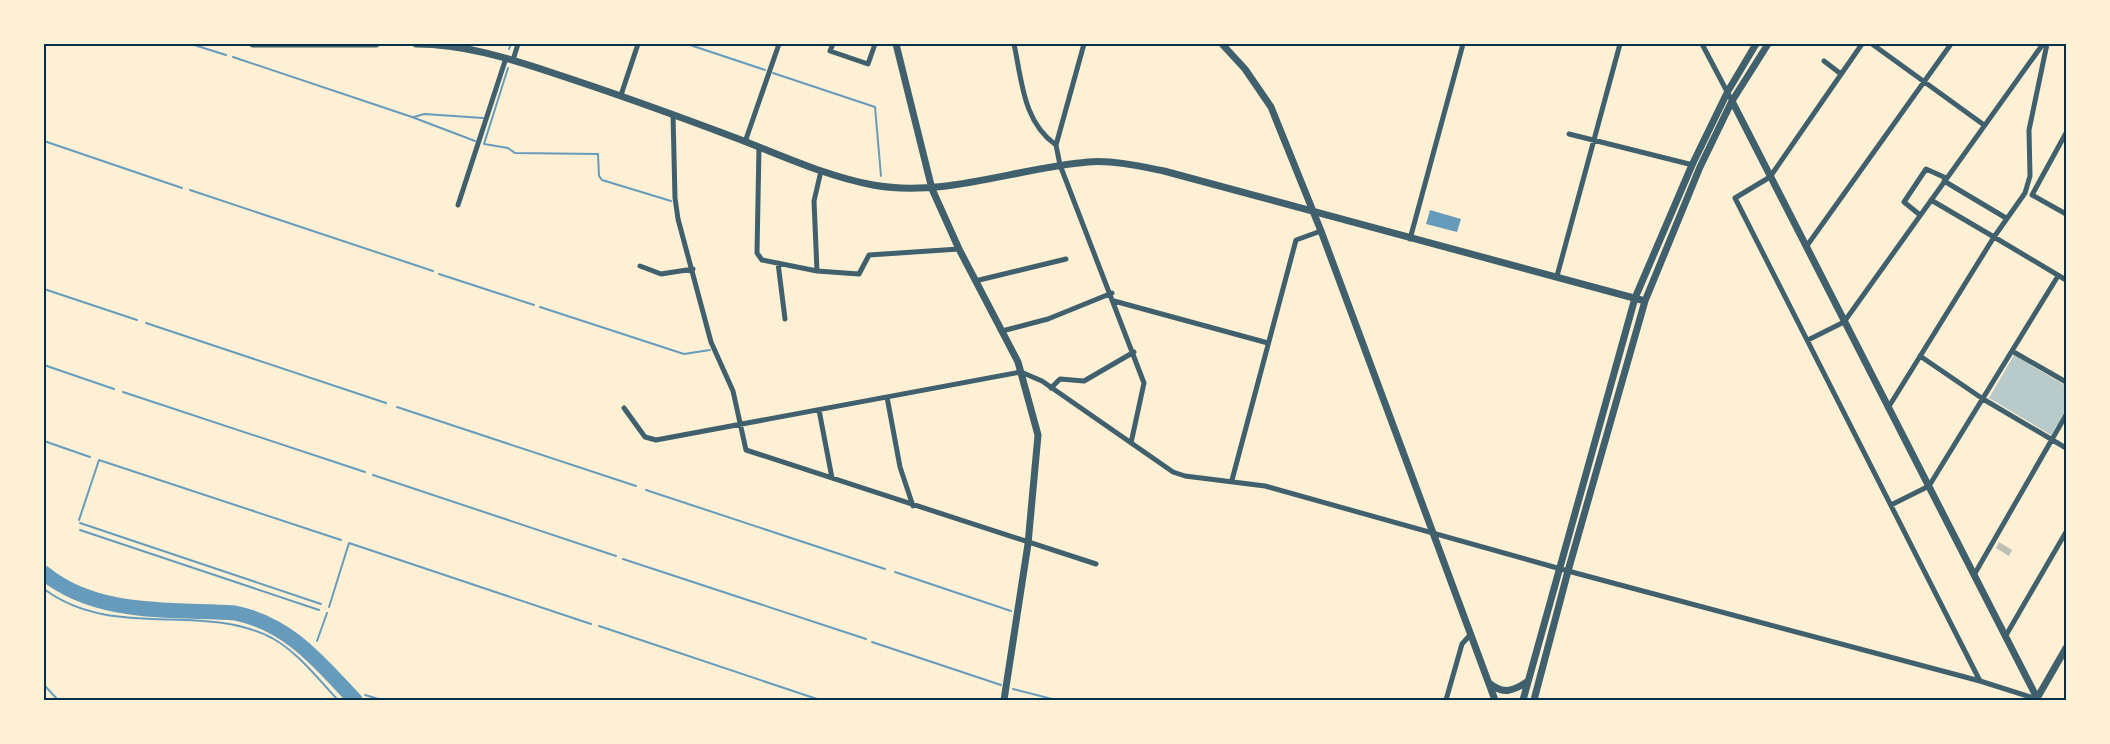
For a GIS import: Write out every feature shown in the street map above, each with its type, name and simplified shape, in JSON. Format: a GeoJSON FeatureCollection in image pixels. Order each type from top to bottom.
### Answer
{"type":"FeatureCollection","features":[{"type":"Feature","properties":{"kind":"street"},"geometry":{"type":"LineString","coordinates":[[253,44],[376,44]]}},
{"type":"Feature","properties":{"kind":"street"},"geometry":{"type":"LineString","coordinates":[[416,44],[456,46],[509,59],[621,95],[821,171],[876,186],[932,189],[1060,165],[1091,162],[1154,169],[1645,301]]}},
{"type":"Feature","properties":{"kind":"street"},"geometry":{"type":"LineString","coordinates":[[458,206],[509,59],[518,44]]}},
{"type":"Feature","properties":{"kind":"street"},"geometry":{"type":"LineString","coordinates":[[621,95],[638,44]]}},
{"type":"Feature","properties":{"kind":"street"},"geometry":{"type":"LineString","coordinates":[[745,142],[779,44]]}},
{"type":"Feature","properties":{"kind":"street"},"geometry":{"type":"LineString","coordinates":[[833,44],[830,51],[868,64],[875,44]]}},
{"type":"Feature","properties":{"kind":"street"},"geometry":{"type":"LineString","coordinates":[[896,44],[932,189],[959,249],[1021,372],[1038,435],[1028,544],[1005,700]]}},
{"type":"Feature","properties":{"kind":"street"},"geometry":{"type":"LineString","coordinates":[[1014,44],[1028,110],[1037,130],[1056,146]]}},
{"type":"Feature","properties":{"kind":"street"},"geometry":{"type":"LineString","coordinates":[[1084,44],[1056,146],[1060,165],[1112,293],[1144,383],[1131,442]]}},
{"type":"Feature","properties":{"kind":"street"},"geometry":{"type":"LineString","coordinates":[[1222,44],[1245,69],[1271,107],[1314,212],[1494,700]]}},
{"type":"Feature","properties":{"kind":"street"},"geometry":{"type":"LineString","coordinates":[[1410,239],[1463,44]]}},
{"type":"Feature","properties":{"kind":"street"},"geometry":{"type":"LineString","coordinates":[[1557,276],[1620,44]]}},
{"type":"Feature","properties":{"kind":"street"},"geometry":{"type":"LineString","coordinates":[[1702,44],[2037,700]]}},
{"type":"Feature","properties":{"kind":"street"},"geometry":{"type":"LineString","coordinates":[[1523,700],[1635,298],[1692,165],[1728,91],[1756,44]]}},
{"type":"Feature","properties":{"kind":"street"},"geometry":{"type":"LineString","coordinates":[[1534,700],[1568,571],[1645,301],[1701,167],[1732,101],[1768,44]]}},
{"type":"Feature","properties":{"kind":"street"},"geometry":{"type":"LineString","coordinates":[[1862,44],[1770,177],[1735,198],[1980,681]]}},
{"type":"Feature","properties":{"kind":"street"},"geometry":{"type":"LineString","coordinates":[[1872,44],[1984,125]]}},
{"type":"Feature","properties":{"kind":"street"},"geometry":{"type":"LineString","coordinates":[[1806,247],[1951,44]]}},
{"type":"Feature","properties":{"kind":"street"},"geometry":{"type":"LineString","coordinates":[[1808,340],[1844,322],[1984,125],[2045,44]]}},
{"type":"Feature","properties":{"kind":"street"},"geometry":{"type":"LineString","coordinates":[[2028,194],[2029,130],[2045,44]]}},
{"type":"Feature","properties":{"kind":"street"},"geometry":{"type":"LineString","coordinates":[[1824,61],[1841,75]]}},
{"type":"Feature","properties":{"kind":"street"},"geometry":{"type":"LineString","coordinates":[[673,114],[675,198],[711,342],[733,391],[746,450],[1028,544],[1096,564]]}},
{"type":"Feature","properties":{"kind":"street"},"geometry":{"type":"LineString","coordinates":[[1888,408],[2006,218],[2028,194],[2067,133]]}},
{"type":"Feature","properties":{"kind":"street"},"geometry":{"type":"LineString","coordinates":[[1569,134],[1701,167]]}},
{"type":"Feature","properties":{"kind":"street"},"geometry":{"type":"LineString","coordinates":[[759,147],[757,253],[762,260],[817,271],[859,274],[870,255],[959,249]]}},
{"type":"Feature","properties":{"kind":"street"},"geometry":{"type":"LineString","coordinates":[[1920,215],[1904,202],[1926,169],[2006,218]]}},
{"type":"Feature","properties":{"kind":"street"},"geometry":{"type":"LineString","coordinates":[[817,271],[814,201],[821,171]]}},
{"type":"Feature","properties":{"kind":"street"},"geometry":{"type":"LineString","coordinates":[[2028,194],[2067,214]]}},
{"type":"Feature","properties":{"kind":"street"},"geometry":{"type":"LineString","coordinates":[[1931,200],[2067,280]]}},
{"type":"Feature","properties":{"kind":"street"},"geometry":{"type":"LineString","coordinates":[[1232,480],[1296,240],[1321,231]]}},
{"type":"Feature","properties":{"kind":"street"},"geometry":{"type":"LineString","coordinates":[[975,281],[1066,259]]}},
{"type":"Feature","properties":{"kind":"street"},"geometry":{"type":"LineString","coordinates":[[778,263],[785,319]]}},
{"type":"Feature","properties":{"kind":"street"},"geometry":{"type":"LineString","coordinates":[[640,266],[662,274],[693,269]]}},
{"type":"Feature","properties":{"kind":"street"},"geometry":{"type":"LineString","coordinates":[[1892,506],[1929,486],[2058,276]]}},
{"type":"Feature","properties":{"kind":"street"},"geometry":{"type":"LineString","coordinates":[[1002,331],[1048,319],[1112,293]]}},
{"type":"Feature","properties":{"kind":"street"},"geometry":{"type":"LineString","coordinates":[[1114,301],[1268,343]]}},
{"type":"Feature","properties":{"kind":"street"},"geometry":{"type":"LineString","coordinates":[[2012,351],[2067,382]]}},
{"type":"Feature","properties":{"kind":"street"},"geometry":{"type":"LineString","coordinates":[[1051,388],[1060,379],[1084,381],[1134,352]]}},
{"type":"Feature","properties":{"kind":"street"},"geometry":{"type":"LineString","coordinates":[[1920,356],[1983,399],[2067,448]]}},
{"type":"Feature","properties":{"kind":"street"},"geometry":{"type":"LineString","coordinates":[[624,408],[645,437],[656,440],[1021,372],[1051,388],[1173,472],[1185,476],[1232,480],[1265,486],[1568,571],[1980,681],[2037,700]]}},
{"type":"Feature","properties":{"kind":"street"},"geometry":{"type":"LineString","coordinates":[[887,397],[900,467],[913,506]]}},
{"type":"Feature","properties":{"kind":"street"},"geometry":{"type":"LineString","coordinates":[[819,410],[832,478]]}},
{"type":"Feature","properties":{"kind":"street"},"geometry":{"type":"LineString","coordinates":[[1974,575],[2067,415]]}},
{"type":"Feature","properties":{"kind":"street"},"geometry":{"type":"LineString","coordinates":[[2006,637],[2067,532]]}},
{"type":"Feature","properties":{"kind":"street"},"geometry":{"type":"LineString","coordinates":[[1446,700],[1462,644],[1470,635]]}},
{"type":"Feature","properties":{"kind":"street"},"geometry":{"type":"LineString","coordinates":[[2037,700],[2067,648]]}},
{"type":"Feature","properties":{"kind":"street"},"geometry":{"type":"LineString","coordinates":[[1487,681],[1503,691],[1512,691],[1528,681]]}},
{"type":"Feature","properties":{"kind":"shaded area"},"geometry":{"type":"Polygon","coordinates":[[[2014,355],[2066,386],[2066,410],[2051,435],[1989,398],[2014,355]]]}},
{"type":"Feature","properties":{"kind":"water"},"geometry":{"type":"Polygon","coordinates":[[[1430,210],[1461,219],[1457,232],[1426,224],[1430,210]]]}},
{"type":"Feature","properties":{"kind":"building"},"geometry":{"type":"Polygon","coordinates":[[[1999,542],[2012,550],[2009,556],[1996,548],[1999,542]]]}},
{"type":"Feature","properties":{"kind":"waterway"},"geometry":{"type":"LineString","coordinates":[[191,44],[226,55]]}},
{"type":"Feature","properties":{"kind":"waterway"},"geometry":{"type":"LineString","coordinates":[[509,49],[511,44]]}},
{"type":"Feature","properties":{"kind":"waterway"},"geometry":{"type":"LineString","coordinates":[[687,44],[765,70]]}},
{"type":"Feature","properties":{"kind":"waterway"},"geometry":{"type":"LineString","coordinates":[[233,57],[412,117],[475,141]]}},
{"type":"Feature","properties":{"kind":"waterway"},"geometry":{"type":"LineString","coordinates":[[508,68],[484,144],[508,148],[515,153],[598,154],[599,176],[602,180],[671,201]]}},
{"type":"Feature","properties":{"kind":"waterway"},"geometry":{"type":"LineString","coordinates":[[773,73],[875,107],[881,176]]}},
{"type":"Feature","properties":{"kind":"waterway"},"geometry":{"type":"LineString","coordinates":[[414,117],[424,114],[483,118]]}},
{"type":"Feature","properties":{"kind":"waterway"},"geometry":{"type":"LineString","coordinates":[[44,141],[182,188]]}},
{"type":"Feature","properties":{"kind":"waterway"},"geometry":{"type":"LineString","coordinates":[[190,190],[433,271]]}},
{"type":"Feature","properties":{"kind":"waterway"},"geometry":{"type":"LineString","coordinates":[[439,274],[534,305]]}},
{"type":"Feature","properties":{"kind":"waterway"},"geometry":{"type":"LineString","coordinates":[[44,289],[137,320]]}},
{"type":"Feature","properties":{"kind":"waterway"},"geometry":{"type":"LineString","coordinates":[[540,307],[684,354],[710,350]]}},
{"type":"Feature","properties":{"kind":"waterway"},"geometry":{"type":"LineString","coordinates":[[146,323],[386,403]]}},
{"type":"Feature","properties":{"kind":"waterway"},"geometry":{"type":"LineString","coordinates":[[44,365],[114,389]]}},
{"type":"Feature","properties":{"kind":"waterway"},"geometry":{"type":"LineString","coordinates":[[123,392],[365,472]]}},
{"type":"Feature","properties":{"kind":"waterway"},"geometry":{"type":"LineString","coordinates":[[397,407],[636,486]]}},
{"type":"Feature","properties":{"kind":"waterway"},"geometry":{"type":"LineString","coordinates":[[44,441],[90,457]]}},
{"type":"Feature","properties":{"kind":"waterway"},"geometry":{"type":"LineString","coordinates":[[79,520],[99,460],[341,540]]}},
{"type":"Feature","properties":{"kind":"waterway"},"geometry":{"type":"LineString","coordinates":[[373,475],[616,556]]}},
{"type":"Feature","properties":{"kind":"waterway"},"geometry":{"type":"LineString","coordinates":[[646,490],[885,569]]}},
{"type":"Feature","properties":{"kind":"waterway"},"geometry":{"type":"LineString","coordinates":[[80,523],[321,604]]}},
{"type":"Feature","properties":{"kind":"waterway"},"geometry":{"type":"LineString","coordinates":[[80,530],[319,610]]}},
{"type":"Feature","properties":{"kind":"waterway"},"geometry":{"type":"LineString","coordinates":[[329,607],[349,543],[591,624]]}},
{"type":"Feature","properties":{"kind":"waterway"},"geometry":{"type":"LineString","coordinates":[[623,559],[866,639]]}},
{"type":"Feature","properties":{"kind":"waterway"},"geometry":{"type":"LineString","coordinates":[[895,572],[1011,611]]}},
{"type":"Feature","properties":{"kind":"waterway"},"geometry":{"type":"LineString","coordinates":[[44,573],[65,587],[87,597],[110,603],[135,608],[235,613],[254,618],[287,635],[302,646],[355,700]]}},
{"type":"Feature","properties":{"kind":"waterway"},"geometry":{"type":"LineString","coordinates":[[44,589],[71,605],[99,613],[128,618],[216,622],[245,627],[272,638],[291,651],[338,700]]}},
{"type":"Feature","properties":{"kind":"waterway"},"geometry":{"type":"LineString","coordinates":[[317,641],[327,613]]}},
{"type":"Feature","properties":{"kind":"waterway"},"geometry":{"type":"LineString","coordinates":[[599,626],[820,700]]}},
{"type":"Feature","properties":{"kind":"waterway"},"geometry":{"type":"LineString","coordinates":[[872,642],[1001,685]]}},
{"type":"Feature","properties":{"kind":"waterway"},"geometry":{"type":"LineString","coordinates":[[44,685],[58,700]]}},
{"type":"Feature","properties":{"kind":"waterway"},"geometry":{"type":"LineString","coordinates":[[1013,689],[1056,700]]}},
{"type":"Feature","properties":{"kind":"waterway"},"geometry":{"type":"LineString","coordinates":[[365,695],[382,700]]}}]}
